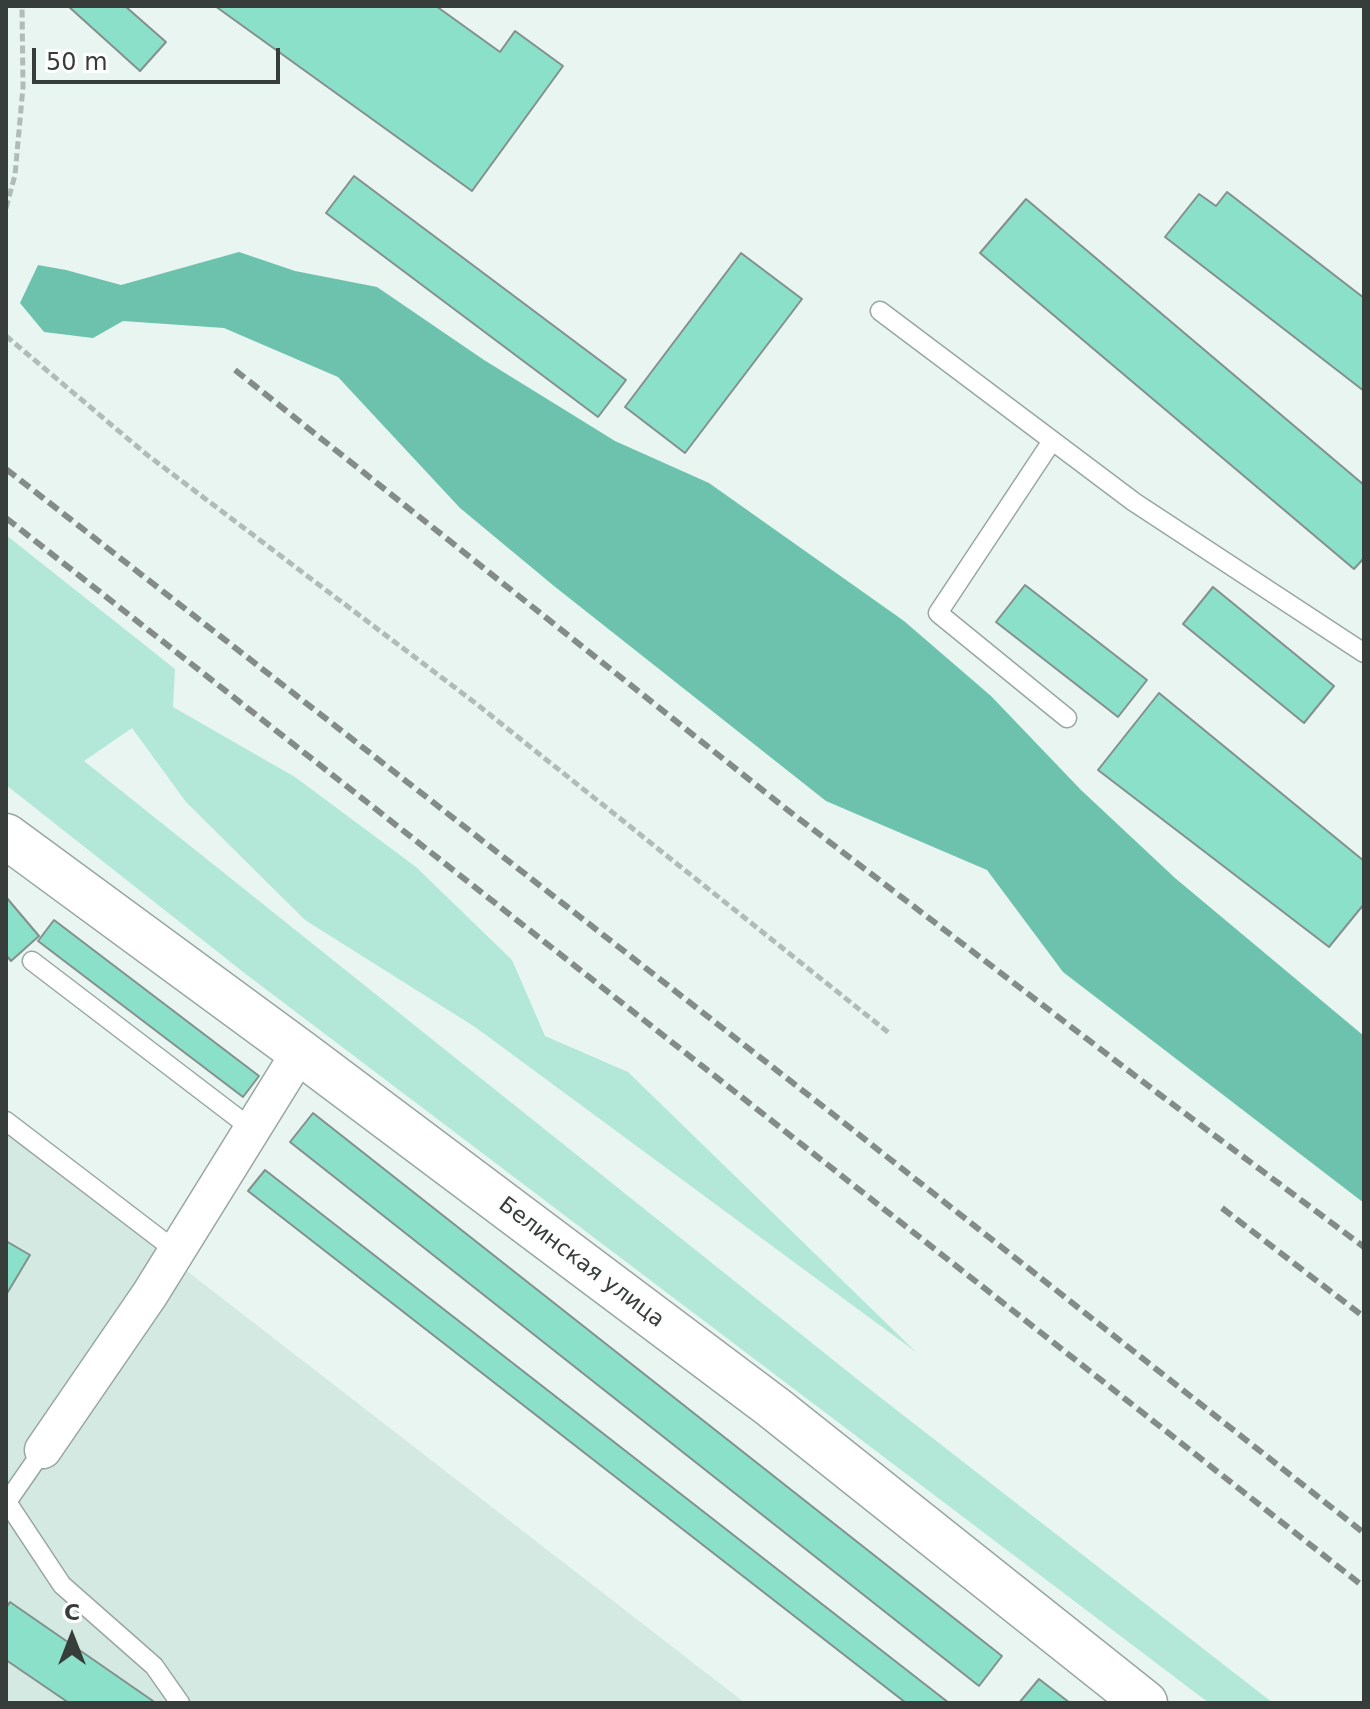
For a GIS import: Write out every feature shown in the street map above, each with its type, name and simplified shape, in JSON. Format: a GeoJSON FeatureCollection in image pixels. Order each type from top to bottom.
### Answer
{"type":"FeatureCollection","features":[{"type":"Feature","properties":{"kind":"street","name":"Белинская улица"},"geometry":{"type":"LineString","coordinates":[[6,836],[773,1407],[1145,1703]]}},
{"type":"Feature","properties":{"kind":"street"},"geometry":{"type":"LineString","coordinates":[[43,1450],[150,1294],[300,1052]]}},
{"type":"Feature","properties":{"kind":"lane"},"geometry":{"type":"LineString","coordinates":[[880,311],[1134,502],[1364,653]]}},
{"type":"Feature","properties":{"kind":"lane"},"geometry":{"type":"LineString","coordinates":[[1052,441],[938,613],[1067,718]]}},
{"type":"Feature","properties":{"kind":"lane"},"geometry":{"type":"LineString","coordinates":[[32,961],[252,1129]]}},
{"type":"Feature","properties":{"kind":"lane"},"geometry":{"type":"LineString","coordinates":[[6,1121],[176,1251]]}},
{"type":"Feature","properties":{"kind":"lane"},"geometry":{"type":"LineString","coordinates":[[43,1450],[6,1502],[62,1585],[154,1666],[180,1703]]}},
{"type":"Feature","properties":{"kind":"path"},"geometry":{"type":"LineString","coordinates":[[6,208],[15,175],[23,87],[22,6]]}},
{"type":"Feature","properties":{"kind":"path"},"geometry":{"type":"LineString","coordinates":[[6,336],[146,454],[474,702],[889,1033]]}},
{"type":"Feature","properties":{"kind":"shaded area"},"geometry":{"type":"Polygon","coordinates":[[[6,1131],[745,1703],[6,1703],[6,1131]]]}},
{"type":"Feature","properties":{"kind":"green space"},"geometry":{"type":"Polygon","coordinates":[[[239,252],[295,271],[377,287],[484,360],[615,441],[709,483],[904,621],[991,696],[1081,790],[1175,878],[1364,1036],[1364,1203],[1063,972],[987,870],[826,801],[554,586],[460,508],[338,377],[224,328],[123,321],[93,338],[44,332],[20,303],[38,265],[121,285],[239,252]]]}},
{"type":"Feature","properties":{"kind":"green space"},"geometry":{"type":"Polygon","coordinates":[[[6,535],[175,669],[173,707],[295,777],[416,867],[512,960],[545,1036],[628,1072],[916,1352],[475,1027],[305,920],[186,802],[132,728],[84,761],[867,1387],[1273,1703],[1209,1703],[247,975],[6,785],[6,535]]]}},
{"type":"Feature","properties":{"kind":"building"},"geometry":{"type":"Polygon","coordinates":[[[68,6],[125,6],[166,42],[140,71],[68,6]]]}},
{"type":"Feature","properties":{"kind":"building"},"geometry":{"type":"Polygon","coordinates":[[[215,6],[436,6],[500,52],[515,31],[563,66],[472,191],[215,6]]]}},
{"type":"Feature","properties":{"kind":"building"},"geometry":{"type":"Polygon","coordinates":[[[354,176],[626,380],[598,417],[326,213],[354,176]]]}},
{"type":"Feature","properties":{"kind":"building"},"geometry":{"type":"Polygon","coordinates":[[[1227,192],[1364,298],[1364,391],[1165,237],[1199,194],[1216,206],[1227,192]]]}},
{"type":"Feature","properties":{"kind":"building"},"geometry":{"type":"Polygon","coordinates":[[[1026,199],[1364,485],[1364,558],[1354,569],[980,253],[1026,199]]]}},
{"type":"Feature","properties":{"kind":"building"},"geometry":{"type":"Polygon","coordinates":[[[741,253],[802,299],[685,453],[625,407],[741,253]]]}},
{"type":"Feature","properties":{"kind":"building"},"geometry":{"type":"Polygon","coordinates":[[[1025,585],[1147,680],[1118,717],[996,622],[1025,585]]]}},
{"type":"Feature","properties":{"kind":"building"},"geometry":{"type":"Polygon","coordinates":[[[1213,587],[1334,686],[1304,723],[1183,624],[1213,587]]]}},
{"type":"Feature","properties":{"kind":"building"},"geometry":{"type":"Polygon","coordinates":[[[1159,693],[1364,861],[1364,904],[1329,947],[1098,770],[1159,693]]]}},
{"type":"Feature","properties":{"kind":"building"},"geometry":{"type":"Polygon","coordinates":[[[6,897],[39,936],[11,961],[6,955],[6,897]]]}},
{"type":"Feature","properties":{"kind":"building"},"geometry":{"type":"Polygon","coordinates":[[[54,920],[259,1076],[243,1097],[38,941],[54,920]]]}},
{"type":"Feature","properties":{"kind":"building"},"geometry":{"type":"Polygon","coordinates":[[[313,1113],[1002,1656],[979,1686],[290,1142],[313,1113]]]}},
{"type":"Feature","properties":{"kind":"building"},"geometry":{"type":"Polygon","coordinates":[[[265,1170],[949,1703],[906,1703],[248,1191],[265,1170]]]}},
{"type":"Feature","properties":{"kind":"building"},"geometry":{"type":"Polygon","coordinates":[[[6,1241],[30,1255],[6,1295],[6,1241]]]}},
{"type":"Feature","properties":{"kind":"building"},"geometry":{"type":"Polygon","coordinates":[[[10,1602],[152,1703],[69,1703],[6,1660],[6,1608],[10,1602]]]}},
{"type":"Feature","properties":{"kind":"building"},"geometry":{"type":"Polygon","coordinates":[[[1039,1679],[1070,1703],[1019,1703],[1039,1679]]]}},
{"type":"Feature","properties":{"kind":"railway"},"geometry":{"type":"LineString","coordinates":[[235,370],[785,808],[1364,1247]]}},
{"type":"Feature","properties":{"kind":"railway"},"geometry":{"type":"LineString","coordinates":[[6,469],[1364,1533]]}},
{"type":"Feature","properties":{"kind":"railway"},"geometry":{"type":"LineString","coordinates":[[6,518],[1364,1587]]}},
{"type":"Feature","properties":{"kind":"railway"},"geometry":{"type":"LineString","coordinates":[[1222,1208],[1364,1317]]}}]}
